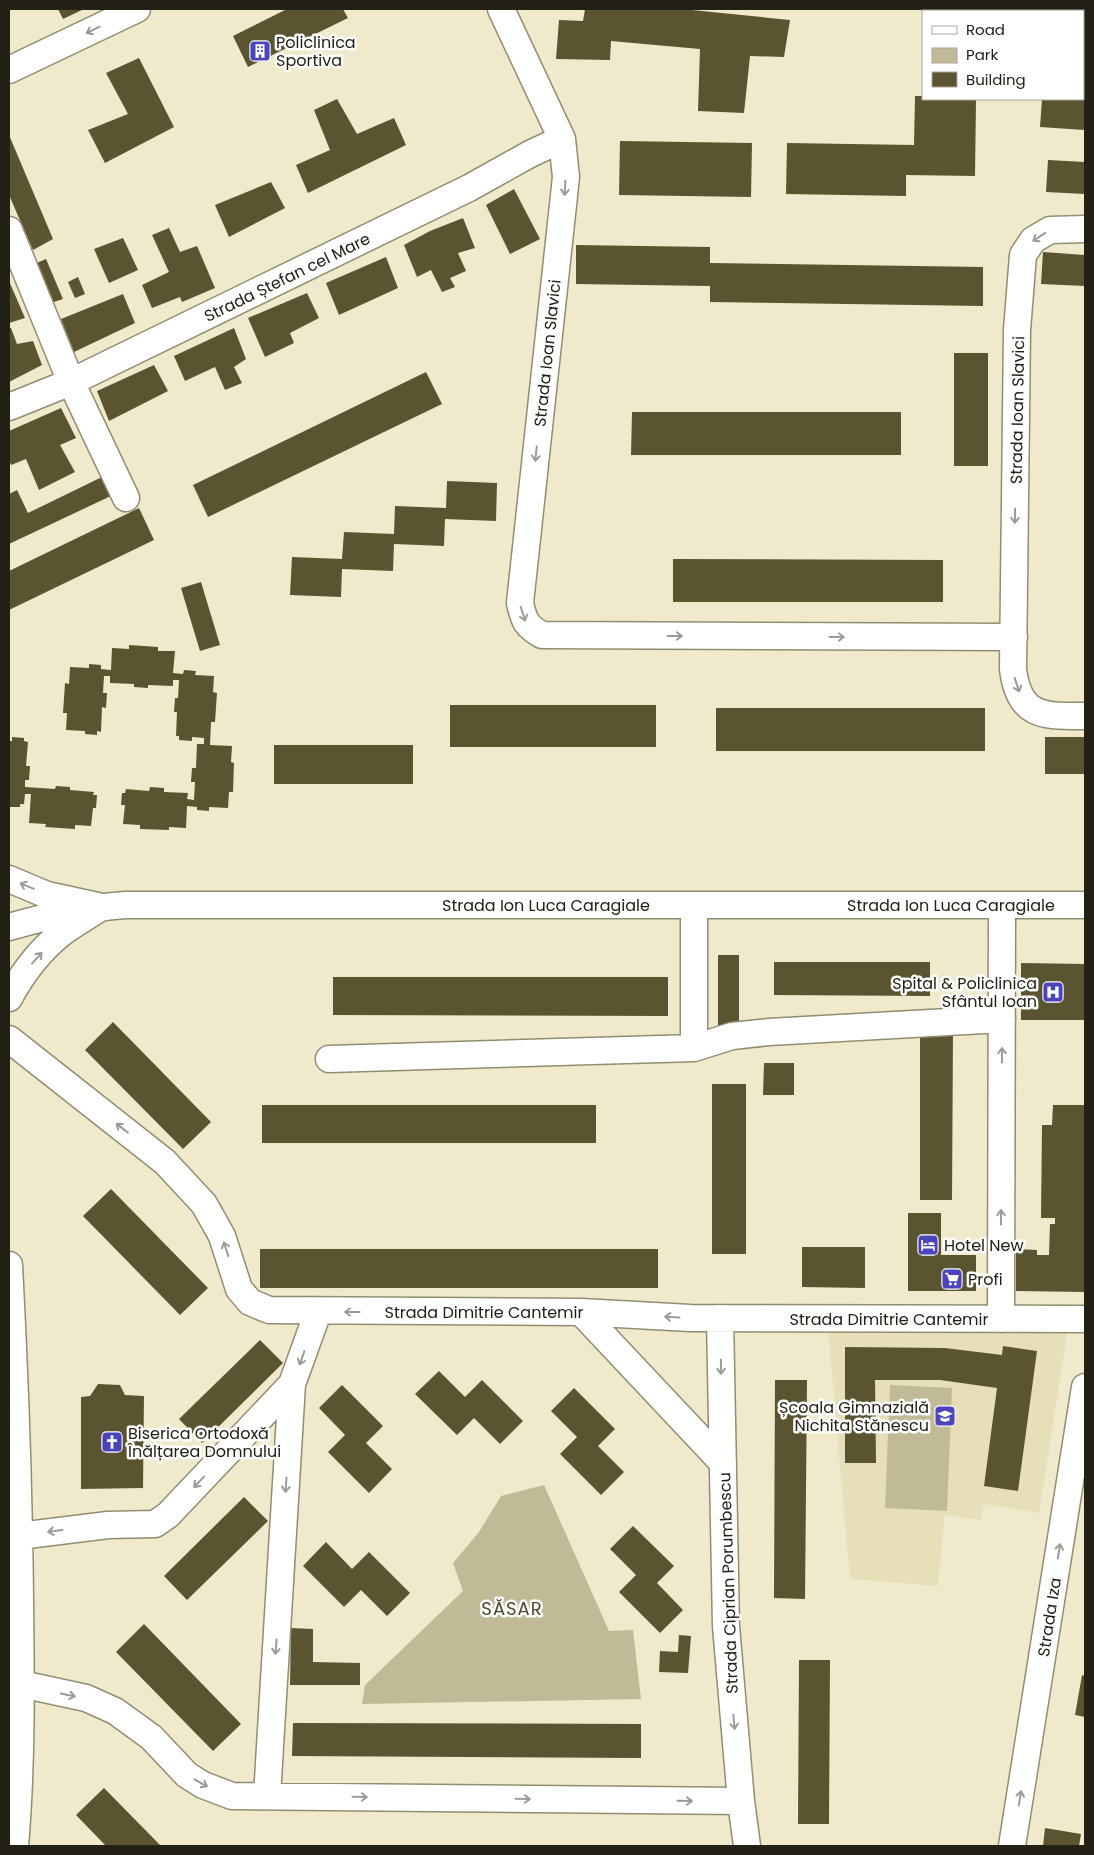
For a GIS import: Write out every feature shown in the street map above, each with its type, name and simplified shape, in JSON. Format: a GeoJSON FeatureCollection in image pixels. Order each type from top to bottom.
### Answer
{"type":"FeatureCollection","features":[{"type":"Feature","properties":{"kind":"street","name":"Strada Ioan Slavici"},"geometry":{"type":"LineString","coordinates":[[500,9],[562,139],[566,177],[520,603],[524,620],[532,629],[542,635],[1014,637]]}},
{"type":"Feature","properties":{"kind":"street"},"geometry":{"type":"LineString","coordinates":[[9,70],[130,10]]}},
{"type":"Feature","properties":{"kind":"street","name":"Strada Ștefan cel Mare"},"geometry":{"type":"LineString","coordinates":[[9,407],[72,382],[469,188],[530,154],[562,139]]}},
{"type":"Feature","properties":{"kind":"street","name":"Strada Ioan Slavici"},"geometry":{"type":"LineString","coordinates":[[1085,229],[1050,230],[1033,240],[1023,255],[1017,330],[1013,669],[1015,687],[1027,705],[1044,715],[1085,716]]}},
{"type":"Feature","properties":{"kind":"street"},"geometry":{"type":"LineString","coordinates":[[9,230],[72,382],[126,498]]}},
{"type":"Feature","properties":{"kind":"street"},"geometry":{"type":"LineString","coordinates":[[9,879],[47,895],[102,907]]}},
{"type":"Feature","properties":{"kind":"street","name":"Strada Ion Luca Caragiale"},"geometry":{"type":"LineString","coordinates":[[9,927],[39,918],[125,905],[1085,905]]}},
{"type":"Feature","properties":{"kind":"street"},"geometry":{"type":"LineString","coordinates":[[694,905],[694,1048]]}},
{"type":"Feature","properties":{"kind":"street"},"geometry":{"type":"LineString","coordinates":[[1001,1319],[1002,905]]}},
{"type":"Feature","properties":{"kind":"street"},"geometry":{"type":"LineString","coordinates":[[9,998],[29,967],[62,933],[102,907]]}},
{"type":"Feature","properties":{"kind":"street"},"geometry":{"type":"LineString","coordinates":[[329,1059],[694,1048],[732,1036],[759,1033],[1002,1019]]}},
{"type":"Feature","properties":{"kind":"street","name":"Strada Dimitrie Cantemir"},"geometry":{"type":"LineString","coordinates":[[9,1039],[165,1162],[204,1204],[222,1236],[240,1289],[250,1302],[269,1310],[318,1312],[581,1312],[720,1318],[1085,1319]]}},
{"type":"Feature","properties":{"kind":"street"},"geometry":{"type":"LineString","coordinates":[[9,1265],[16,1399],[21,1684],[19,1796],[15,1846]]}},
{"type":"Feature","properties":{"kind":"street"},"geometry":{"type":"LineString","coordinates":[[267,1796],[292,1384],[318,1312]]}},
{"type":"Feature","properties":{"kind":"street"},"geometry":{"type":"LineString","coordinates":[[581,1312],[723,1463]]}},
{"type":"Feature","properties":{"kind":"street","name":"Strada Ciprian Porumbescu"},"geometry":{"type":"LineString","coordinates":[[720,1318],[726,1626],[741,1801],[747,1846]]}},
{"type":"Feature","properties":{"kind":"street"},"geometry":{"type":"LineString","coordinates":[[19,1536],[108,1525],[155,1524],[168,1515],[292,1384]]}},
{"type":"Feature","properties":{"kind":"street","name":"Strada Iza"},"geometry":{"type":"LineString","coordinates":[[1012,1846],[1085,1387]]}},
{"type":"Feature","properties":{"kind":"street"},"geometry":{"type":"LineString","coordinates":[[21,1684],[86,1698],[115,1711],[151,1737],[187,1775],[203,1786],[232,1796],[741,1801]]}},
{"type":"Feature","properties":{"kind":"shaded area","name":"Școala Gimnazială Nichita Stănescu"},"geometry":{"type":"Polygon","coordinates":[[[1068,1328],[1039,1513],[984,1504],[981,1520],[945,1515],[938,1586],[850,1579],[828,1329],[1068,1328]]]}},
{"type":"Feature","properties":{"kind":"green space"},"geometry":{"type":"Polygon","coordinates":[[[890,1385],[952,1388],[947,1511],[885,1508],[890,1385]]]}},
{"type":"Feature","properties":{"kind":"green space"},"geometry":{"type":"Polygon","coordinates":[[[544,1485],[609,1631],[633,1630],[641,1699],[362,1704],[365,1685],[463,1591],[453,1563],[479,1532],[501,1496],[544,1485]]]}},
{"type":"Feature","properties":{"kind":"building"},"geometry":{"type":"Polygon","coordinates":[[[58,9],[84,9],[63,19],[58,9]]]}},
{"type":"Feature","properties":{"kind":"building","name":"Policlinica Sportiva"},"geometry":{"type":"Polygon","coordinates":[[[287,9],[343,9],[348,18],[248,67],[233,36],[287,9]]]}},
{"type":"Feature","properties":{"kind":"building"},"geometry":{"type":"Polygon","coordinates":[[[585,9],[682,9],[790,20],[784,57],[750,56],[744,113],[698,111],[700,49],[611,41],[610,60],[556,59],[559,20],[583,21],[585,9]]]}},
{"type":"Feature","properties":{"kind":"building"},"geometry":{"type":"Polygon","coordinates":[[[139,58],[174,127],[105,163],[88,130],[128,114],[106,73],[139,58]]]}},
{"type":"Feature","properties":{"kind":"building"},"geometry":{"type":"Polygon","coordinates":[[[1085,88],[1085,130],[1040,127],[1042,100],[1084,100],[1085,88]]]}},
{"type":"Feature","properties":{"kind":"building"},"geometry":{"type":"Polygon","coordinates":[[[915,96],[922,96],[922,100],[976,100],[975,176],[906,175],[906,196],[786,194],[787,143],[914,145],[915,96]]]}},
{"type":"Feature","properties":{"kind":"building"},"geometry":{"type":"Polygon","coordinates":[[[337,99],[357,134],[394,118],[406,145],[308,193],[296,165],[330,150],[314,110],[337,99]]]}},
{"type":"Feature","properties":{"kind":"building"},"geometry":{"type":"Polygon","coordinates":[[[9,135],[53,239],[33,250],[9,195],[9,135]]]}},
{"type":"Feature","properties":{"kind":"building"},"geometry":{"type":"Polygon","coordinates":[[[620,141],[752,143],[751,197],[619,195],[620,141]]]}},
{"type":"Feature","properties":{"kind":"building"},"geometry":{"type":"Polygon","coordinates":[[[1048,160],[1085,162],[1085,194],[1046,192],[1048,160]]]}},
{"type":"Feature","properties":{"kind":"building"},"geometry":{"type":"Polygon","coordinates":[[[271,182],[285,208],[229,237],[215,205],[271,182]]]}},
{"type":"Feature","properties":{"kind":"building"},"geometry":{"type":"Polygon","coordinates":[[[514,189],[540,239],[510,254],[486,205],[514,189]]]}},
{"type":"Feature","properties":{"kind":"building"},"geometry":{"type":"Polygon","coordinates":[[[463,218],[475,248],[458,253],[466,271],[450,278],[455,287],[442,292],[431,270],[417,277],[404,245],[430,231],[463,218]]]}},
{"type":"Feature","properties":{"kind":"building"},"geometry":{"type":"Polygon","coordinates":[[[169,228],[180,252],[197,246],[215,288],[182,302],[180,297],[152,308],[142,285],[169,272],[152,235],[169,228]]]}},
{"type":"Feature","properties":{"kind":"building"},"geometry":{"type":"Polygon","coordinates":[[[123,238],[138,270],[109,283],[94,249],[123,238]]]}},
{"type":"Feature","properties":{"kind":"building"},"geometry":{"type":"Polygon","coordinates":[[[576,245],[710,247],[710,263],[983,267],[983,306],[710,302],[710,286],[576,284],[576,245]]]}},
{"type":"Feature","properties":{"kind":"building"},"geometry":{"type":"Polygon","coordinates":[[[1043,252],[1085,255],[1085,286],[1041,284],[1043,252]]]}},
{"type":"Feature","properties":{"kind":"building"},"geometry":{"type":"Polygon","coordinates":[[[386,257],[398,288],[339,315],[326,283],[386,257]]]}},
{"type":"Feature","properties":{"kind":"building"},"geometry":{"type":"Polygon","coordinates":[[[46,259],[63,299],[48,304],[32,265],[46,259]]]}},
{"type":"Feature","properties":{"kind":"building"},"geometry":{"type":"Polygon","coordinates":[[[78,277],[85,294],[75,298],[68,282],[78,277]]]}},
{"type":"Feature","properties":{"kind":"building"},"geometry":{"type":"Polygon","coordinates":[[[9,281],[25,318],[9,323],[9,281]]]}},
{"type":"Feature","properties":{"kind":"building"},"geometry":{"type":"Polygon","coordinates":[[[307,293],[319,318],[290,333],[294,343],[265,357],[248,318],[307,293]]]}},
{"type":"Feature","properties":{"kind":"building"},"geometry":{"type":"Polygon","coordinates":[[[123,294],[135,323],[74,352],[61,319],[123,294]]]}},
{"type":"Feature","properties":{"kind":"building"},"geometry":{"type":"Polygon","coordinates":[[[9,328],[11,328],[17,344],[33,341],[42,365],[9,382],[9,328]]]}},
{"type":"Feature","properties":{"kind":"building"},"geometry":{"type":"Polygon","coordinates":[[[234,328],[246,359],[234,367],[242,383],[225,390],[215,367],[185,381],[174,356],[234,328]]]}},
{"type":"Feature","properties":{"kind":"building"},"geometry":{"type":"Polygon","coordinates":[[[954,353],[988,353],[988,466],[954,466],[954,353]]]}},
{"type":"Feature","properties":{"kind":"building"},"geometry":{"type":"Polygon","coordinates":[[[154,365],[168,391],[109,421],[97,391],[154,365]]]}},
{"type":"Feature","properties":{"kind":"building"},"geometry":{"type":"Polygon","coordinates":[[[426,372],[442,404],[208,517],[193,485],[426,372]]]}},
{"type":"Feature","properties":{"kind":"building"},"geometry":{"type":"Polygon","coordinates":[[[61,408],[76,438],[60,445],[75,472],[39,490],[26,459],[11,465],[9,460],[9,431],[61,408]]]}},
{"type":"Feature","properties":{"kind":"building"},"geometry":{"type":"Polygon","coordinates":[[[632,412],[901,412],[901,455],[631,455],[632,412]]]}},
{"type":"Feature","properties":{"kind":"building"},"geometry":{"type":"Polygon","coordinates":[[[104,476],[113,495],[9,544],[9,494],[17,490],[28,513],[104,476]]]}},
{"type":"Feature","properties":{"kind":"building"},"geometry":{"type":"Polygon","coordinates":[[[447,481],[497,483],[496,521],[445,519],[444,546],[394,544],[393,571],[342,569],[341,597],[290,595],[292,557],[342,559],[344,532],[394,534],[395,506],[446,508],[447,481]]]}},
{"type":"Feature","properties":{"kind":"building"},"geometry":{"type":"Polygon","coordinates":[[[139,508],[154,540],[9,610],[9,571],[139,508]]]}},
{"type":"Feature","properties":{"kind":"building"},"geometry":{"type":"Polygon","coordinates":[[[673,559],[943,560],[943,602],[673,602],[673,559]]]}},
{"type":"Feature","properties":{"kind":"building"},"geometry":{"type":"Polygon","coordinates":[[[201,582],[220,645],[200,651],[181,588],[201,582]]]}},
{"type":"Feature","properties":{"kind":"building"},"geometry":{"type":"Polygon","coordinates":[[[129,645],[158,647],[158,651],[175,651],[173,673],[183,674],[184,670],[196,671],[195,675],[214,676],[213,692],[217,693],[215,722],[211,722],[210,745],[232,746],[231,762],[234,763],[233,792],[229,792],[228,808],[209,807],[209,811],[197,810],[197,807],[187,806],[186,828],[169,827],[169,830],[140,829],[140,825],[123,824],[125,805],[121,805],[122,793],[125,793],[126,789],[149,791],[150,787],[164,788],[164,792],[188,793],[187,799],[194,800],[195,782],[191,782],[192,768],[196,768],[197,744],[204,744],[204,738],[192,737],[192,741],[179,740],[179,736],[176,736],[177,712],[174,712],[175,698],[178,698],[179,680],[173,680],[173,686],[148,685],[148,688],[134,687],[134,684],[110,683],[110,676],[104,676],[103,693],[107,693],[106,708],[102,707],[101,732],[97,731],[97,735],[85,734],[85,731],[66,730],[67,713],[63,713],[65,683],[69,684],[70,667],[89,668],[89,664],[101,665],[101,669],[111,670],[112,648],[129,649],[129,645]]]}},
{"type":"Feature","properties":{"kind":"building"},"geometry":{"type":"Polygon","coordinates":[[[450,705],[656,705],[656,747],[450,747],[450,705]]]}},
{"type":"Feature","properties":{"kind":"building"},"geometry":{"type":"Polygon","coordinates":[[[716,708],[985,708],[985,751],[716,751],[716,708]]]}},
{"type":"Feature","properties":{"kind":"building"},"geometry":{"type":"Polygon","coordinates":[[[12,737],[24,738],[24,741],[28,742],[26,766],[30,766],[29,780],[25,780],[25,787],[55,789],[56,786],[70,787],[70,790],[94,792],[93,795],[97,795],[91,826],[75,825],[75,829],[45,827],[46,824],[29,823],[31,794],[25,794],[24,804],[20,804],[20,807],[9,807],[9,741],[12,741],[12,737]]]}},
{"type":"Feature","properties":{"kind":"building"},"geometry":{"type":"Polygon","coordinates":[[[1045,737],[1085,737],[1085,774],[1045,774],[1045,737]]]}},
{"type":"Feature","properties":{"kind":"building"},"geometry":{"type":"Polygon","coordinates":[[[274,745],[413,745],[413,784],[274,784],[274,745]]]}},
{"type":"Feature","properties":{"kind":"building"},"geometry":{"type":"Polygon","coordinates":[[[718,955],[739,955],[739,1026],[718,1026],[718,955]]]}},
{"type":"Feature","properties":{"kind":"building"},"geometry":{"type":"Polygon","coordinates":[[[774,962],[930,962],[930,996],[774,995],[774,962]]]}},
{"type":"Feature","properties":{"kind":"building","name":"Spital & Policlinica Sfântul Ioan"},"geometry":{"type":"Polygon","coordinates":[[[1021,963],[1085,964],[1084,1020],[1021,1020],[1021,963]]]}},
{"type":"Feature","properties":{"kind":"building"},"geometry":{"type":"Polygon","coordinates":[[[333,977],[668,977],[668,1016],[333,1015],[333,977]]]}},
{"type":"Feature","properties":{"kind":"building"},"geometry":{"type":"Polygon","coordinates":[[[113,1022],[211,1122],[183,1149],[85,1050],[113,1022]]]}},
{"type":"Feature","properties":{"kind":"building"},"geometry":{"type":"Polygon","coordinates":[[[920,1030],[953,1030],[952,1200],[920,1200],[920,1030]]]}},
{"type":"Feature","properties":{"kind":"building"},"geometry":{"type":"Polygon","coordinates":[[[764,1063],[794,1063],[794,1095],[763,1095],[764,1063]]]}},
{"type":"Feature","properties":{"kind":"building"},"geometry":{"type":"Polygon","coordinates":[[[712,1084],[746,1084],[746,1254],[712,1254],[712,1084]]]}},
{"type":"Feature","properties":{"kind":"building"},"geometry":{"type":"Polygon","coordinates":[[[262,1105],[596,1105],[596,1143],[262,1143],[262,1105]]]}},
{"type":"Feature","properties":{"kind":"building"},"geometry":{"type":"Polygon","coordinates":[[[1053,1105],[1085,1105],[1085,1292],[1016,1291],[1016,1249],[1037,1250],[1037,1255],[1049,1255],[1050,1224],[1055,1224],[1055,1218],[1041,1218],[1042,1125],[1052,1125],[1053,1105]]]}},
{"type":"Feature","properties":{"kind":"building"},"geometry":{"type":"Polygon","coordinates":[[[111,1189],[208,1288],[180,1315],[83,1216],[111,1189]]]}},
{"type":"Feature","properties":{"kind":"building"},"geometry":{"type":"Polygon","coordinates":[[[908,1213],[941,1213],[941,1255],[976,1255],[976,1291],[908,1291],[908,1213]]]}},
{"type":"Feature","properties":{"kind":"building"},"geometry":{"type":"Polygon","coordinates":[[[802,1247],[865,1247],[865,1288],[802,1287],[802,1247]]]}},
{"type":"Feature","properties":{"kind":"building"},"geometry":{"type":"Polygon","coordinates":[[[260,1249],[658,1249],[658,1288],[260,1288],[260,1249]]]}},
{"type":"Feature","properties":{"kind":"building"},"geometry":{"type":"Polygon","coordinates":[[[260,1340],[283,1363],[202,1443],[179,1419],[260,1340]]]}},
{"type":"Feature","properties":{"kind":"building"},"geometry":{"type":"Polygon","coordinates":[[[1003,1346],[1037,1351],[1018,1491],[984,1486],[997,1388],[940,1380],[875,1380],[876,1463],[845,1463],[845,1347],[945,1348],[1002,1355],[1003,1346]]]}},
{"type":"Feature","properties":{"kind":"building"},"geometry":{"type":"Polygon","coordinates":[[[439,1371],[465,1397],[482,1380],[523,1421],[500,1444],[474,1418],[457,1435],[415,1394],[439,1371]]]}},
{"type":"Feature","properties":{"kind":"building"},"geometry":{"type":"Polygon","coordinates":[[[775,1380],[807,1380],[805,1599],[774,1598],[775,1380]]]}},
{"type":"Feature","properties":{"kind":"building","name":"Biserica Ortodoxă Înălțarea Domnului"},"geometry":{"type":"Polygon","coordinates":[[[98,1384],[120,1385],[125,1395],[144,1396],[143,1488],[81,1489],[81,1397],[90,1396],[98,1384]]]}},
{"type":"Feature","properties":{"kind":"building"},"geometry":{"type":"Polygon","coordinates":[[[342,1385],[383,1426],[366,1443],[392,1469],[369,1493],[328,1452],[345,1435],[319,1408],[342,1385]]]}},
{"type":"Feature","properties":{"kind":"building"},"geometry":{"type":"Polygon","coordinates":[[[574,1388],[615,1429],[598,1446],[624,1472],[601,1495],[560,1454],[577,1437],[551,1411],[574,1388]]]}},
{"type":"Feature","properties":{"kind":"building"},"geometry":{"type":"Polygon","coordinates":[[[244,1497],[268,1521],[187,1600],[164,1576],[244,1497]]]}},
{"type":"Feature","properties":{"kind":"building"},"geometry":{"type":"Polygon","coordinates":[[[633,1526],[674,1566],[657,1583],[683,1610],[660,1633],[619,1592],[636,1575],[610,1549],[633,1526]]]}},
{"type":"Feature","properties":{"kind":"building"},"geometry":{"type":"Polygon","coordinates":[[[326,1542],[352,1569],[369,1552],[410,1593],[387,1616],[361,1590],[344,1607],[303,1566],[326,1542]]]}},
{"type":"Feature","properties":{"kind":"building"},"geometry":{"type":"Polygon","coordinates":[[[144,1624],[241,1724],[213,1751],[116,1652],[144,1624]]]}},
{"type":"Feature","properties":{"kind":"building"},"geometry":{"type":"Polygon","coordinates":[[[291,1628],[313,1629],[313,1662],[360,1663],[360,1685],[290,1685],[291,1628]]]}},
{"type":"Feature","properties":{"kind":"building"},"geometry":{"type":"Polygon","coordinates":[[[679,1635],[691,1636],[688,1673],[659,1672],[660,1651],[678,1652],[679,1635]]]}},
{"type":"Feature","properties":{"kind":"building"},"geometry":{"type":"Polygon","coordinates":[[[799,1660],[830,1660],[829,1824],[798,1824],[799,1660]]]}},
{"type":"Feature","properties":{"kind":"building"},"geometry":{"type":"Polygon","coordinates":[[[1082,1675],[1085,1676],[1085,1717],[1075,1715],[1082,1675]]]}},
{"type":"Feature","properties":{"kind":"building"},"geometry":{"type":"Polygon","coordinates":[[[293,1723],[641,1724],[641,1758],[292,1756],[293,1723]]]}},
{"type":"Feature","properties":{"kind":"building"},"geometry":{"type":"Polygon","coordinates":[[[104,1788],[161,1846],[106,1846],[76,1815],[104,1788]]]}},
{"type":"Feature","properties":{"kind":"building"},"geometry":{"type":"Polygon","coordinates":[[[1045,1828],[1081,1834],[1079,1846],[1043,1846],[1045,1828]]]}},
{"type":"Feature","properties":{"kind":"place","name":"Policlinica Sportiva"},"geometry":{"type":"Point","coordinates":[260,51]}},
{"type":"Feature","properties":{"kind":"place","name":"Spital & Policlinica Sfântul Ioan"},"geometry":{"type":"Point","coordinates":[1053,992]}},
{"type":"Feature","properties":{"kind":"place","name":"Hotel New"},"geometry":{"type":"Point","coordinates":[928,1245]}},
{"type":"Feature","properties":{"kind":"place","name":"Profi"},"geometry":{"type":"Point","coordinates":[952,1279]}},
{"type":"Feature","properties":{"kind":"place","name":"Școala Gimnazială Nichita Stănescu"},"geometry":{"type":"Point","coordinates":[945,1416]}},
{"type":"Feature","properties":{"kind":"place","name":"Biserica Ortodoxă Înălțarea Domnului"},"geometry":{"type":"Point","coordinates":[112,1442]}},
{"type":"Feature","properties":{"kind":"district","name":"SĂSAR"},"geometry":{"type":"Point","coordinates":[512,1609]}}]}
